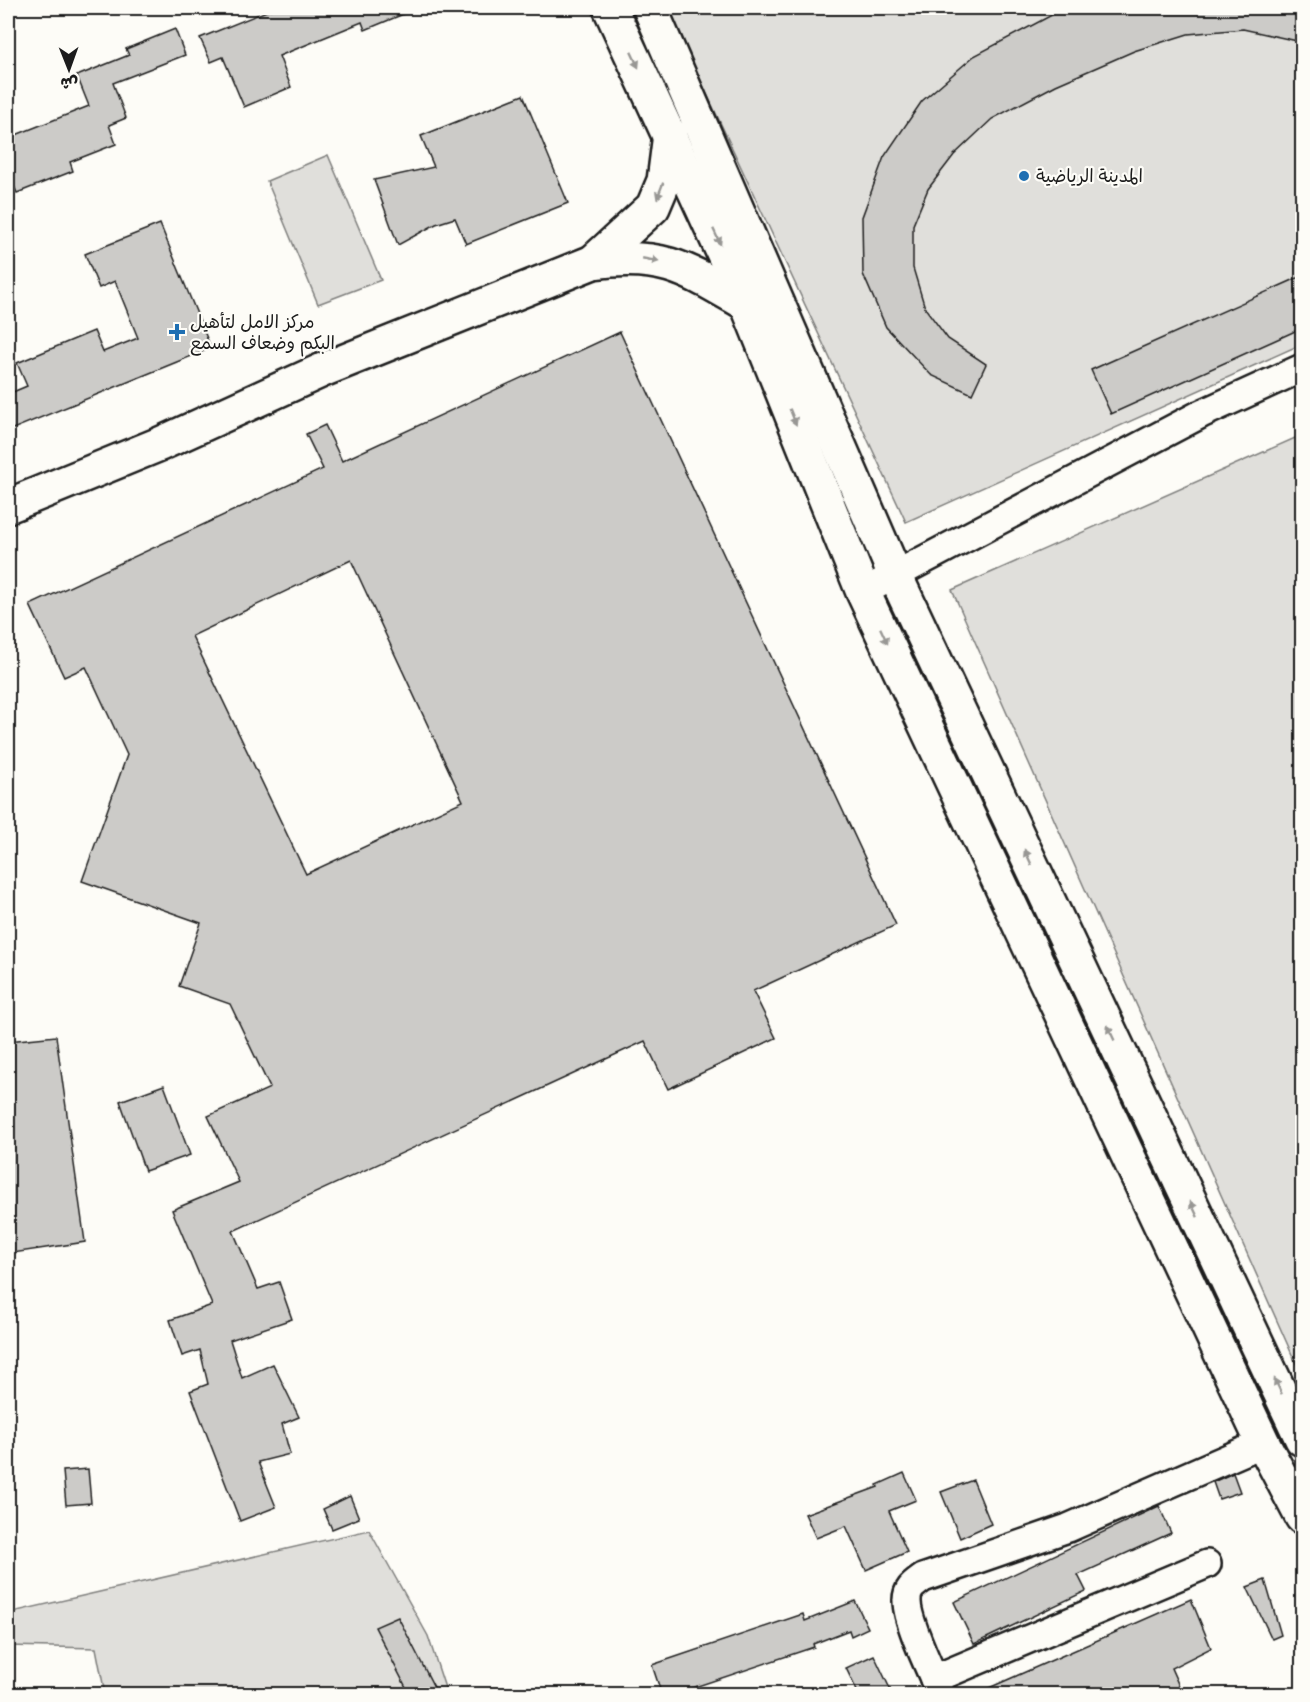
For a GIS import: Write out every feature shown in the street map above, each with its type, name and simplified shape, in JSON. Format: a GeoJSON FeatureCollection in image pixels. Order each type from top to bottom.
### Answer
{"type":"FeatureCollection","features":[{"type":"Feature","properties":{"kind":"main road"},"geometry":{"type":"LineString","coordinates":[[610,8],[747,304],[863,592],[1263,1443],[1302,1517]]}},
{"type":"Feature","properties":{"kind":"main road"},"geometry":{"type":"LineString","coordinates":[[650,8],[895,575],[1302,1439]]}},
{"type":"Feature","properties":{"kind":"main road"},"geometry":{"type":"LineString","coordinates":[[593,262],[653,207],[664,181],[670,134]]}},
{"type":"Feature","properties":{"kind":"main road"},"geometry":{"type":"LineString","coordinates":[[8,506],[160,444],[325,369],[593,262],[640,258],[670,264],[692,273],[747,304]]}},
{"type":"Feature","properties":{"kind":"street"},"geometry":{"type":"LineString","coordinates":[[863,592],[1201,414],[1302,368]]}},
{"type":"Feature","properties":{"kind":"street"},"geometry":{"type":"LineString","coordinates":[[1207,1564],[938,1687],[909,1614],[907,1598],[911,1586],[923,1578],[1068,1528],[1263,1443]]}},
{"type":"Feature","properties":{"kind":"shaded area","name":"المدينة الرياضية"},"geometry":{"type":"Polygon","coordinates":[[[667,8],[1302,8],[1302,344],[906,522],[667,8]]]}},
{"type":"Feature","properties":{"kind":"shaded area"},"geometry":{"type":"Polygon","coordinates":[[[328,155],[381,280],[318,304],[267,181],[328,155]]]}},
{"type":"Feature","properties":{"kind":"shaded area"},"geometry":{"type":"Polygon","coordinates":[[[1302,435],[1302,1377],[952,590],[1302,435]]]}},
{"type":"Feature","properties":{"kind":"shaded area"},"geometry":{"type":"Polygon","coordinates":[[[369,1530],[428,1636],[447,1694],[105,1694],[96,1648],[8,1646],[8,1613],[369,1530]]]}},
{"type":"Feature","properties":{"kind":"building"},"geometry":{"type":"Polygon","coordinates":[[[274,8],[418,8],[365,30],[362,22],[279,56],[291,87],[244,107],[223,57],[211,62],[200,38],[274,8]]]}},
{"type":"Feature","properties":{"kind":"building"},"geometry":{"type":"Polygon","coordinates":[[[1065,8],[1302,8],[1302,42],[1243,29],[1188,34],[1134,51],[1056,85],[992,119],[954,155],[928,189],[913,225],[913,268],[925,308],[948,339],[986,364],[972,394],[931,375],[886,327],[863,274],[862,217],[884,157],[922,101],[974,56],[1065,8]]]}},
{"type":"Feature","properties":{"kind":"building"},"geometry":{"type":"Polygon","coordinates":[[[175,29],[185,55],[113,83],[126,118],[109,125],[116,144],[70,162],[73,171],[17,193],[14,186],[8,189],[8,138],[89,106],[77,76],[129,55],[126,49],[175,29]]]}},
{"type":"Feature","properties":{"kind":"building"},"geometry":{"type":"Polygon","coordinates":[[[523,95],[568,203],[466,244],[455,218],[436,224],[398,245],[374,180],[434,167],[421,136],[523,95]]]}},
{"type":"Feature","properties":{"kind":"building"},"geometry":{"type":"Polygon","coordinates":[[[160,224],[211,348],[8,431],[8,394],[27,386],[17,363],[94,331],[103,352],[138,338],[115,281],[99,288],[85,254],[160,224]]]}},
{"type":"Feature","properties":{"kind":"building"},"geometry":{"type":"Polygon","coordinates":[[[1302,276],[1302,328],[1111,414],[1091,370],[1302,276]]]}},
{"type":"Feature","properties":{"kind":"building"},"geometry":{"type":"Polygon","coordinates":[[[620,332],[896,925],[753,991],[776,1038],[668,1089],[645,1041],[233,1231],[258,1289],[279,1282],[292,1319],[230,1340],[242,1378],[273,1364],[299,1417],[282,1424],[290,1454],[258,1462],[276,1507],[240,1521],[190,1391],[208,1384],[200,1350],[182,1356],[170,1320],[212,1305],[172,1210],[239,1182],[208,1116],[270,1088],[230,1004],[179,986],[201,923],[82,881],[127,755],[86,667],[64,677],[30,605],[323,469],[306,434],[325,425],[342,461],[620,332]],[[351,560],[192,636],[306,874],[463,801],[351,560]]]}},
{"type":"Feature","properties":{"kind":"building"},"geometry":{"type":"Polygon","coordinates":[[[56,1036],[85,1242],[13,1253],[8,1198],[8,1041],[56,1036]]]}},
{"type":"Feature","properties":{"kind":"building"},"geometry":{"type":"Polygon","coordinates":[[[164,1085],[190,1155],[145,1171],[120,1101],[164,1085]]]}},
{"type":"Feature","properties":{"kind":"building"},"geometry":{"type":"Polygon","coordinates":[[[88,1469],[91,1503],[66,1505],[63,1471],[88,1469]]]}},
{"type":"Feature","properties":{"kind":"building"},"geometry":{"type":"Polygon","coordinates":[[[904,1473],[916,1500],[889,1511],[907,1552],[866,1570],[846,1526],[816,1538],[805,1514],[878,1487],[877,1485],[904,1473]]]}},
{"type":"Feature","properties":{"kind":"building"},"geometry":{"type":"Polygon","coordinates":[[[1233,1473],[1240,1492],[1219,1499],[1213,1482],[1233,1473]]]}},
{"type":"Feature","properties":{"kind":"building"},"geometry":{"type":"Polygon","coordinates":[[[973,1480],[991,1524],[960,1538],[941,1492],[973,1480]]]}},
{"type":"Feature","properties":{"kind":"building"},"geometry":{"type":"Polygon","coordinates":[[[350,1496],[359,1518],[332,1529],[323,1509],[350,1496]]]}},
{"type":"Feature","properties":{"kind":"building"},"geometry":{"type":"Polygon","coordinates":[[[1159,1506],[1171,1533],[1078,1575],[1086,1591],[974,1644],[954,1602],[1159,1506]]]}},
{"type":"Feature","properties":{"kind":"building"},"geometry":{"type":"Polygon","coordinates":[[[1265,1580],[1281,1635],[1272,1639],[1247,1587],[1265,1580]]]}},
{"type":"Feature","properties":{"kind":"building"},"geometry":{"type":"Polygon","coordinates":[[[1191,1599],[1211,1648],[1171,1668],[1183,1695],[973,1695],[1191,1599]]]}},
{"type":"Feature","properties":{"kind":"building"},"geometry":{"type":"Polygon","coordinates":[[[855,1601],[868,1628],[851,1636],[849,1630],[813,1644],[814,1647],[671,1695],[662,1695],[652,1665],[803,1614],[805,1621],[855,1601]]]}},
{"type":"Feature","properties":{"kind":"building"},"geometry":{"type":"Polygon","coordinates":[[[398,1617],[438,1695],[410,1695],[375,1627],[398,1617]]]}},
{"type":"Feature","properties":{"kind":"building"},"geometry":{"type":"Polygon","coordinates":[[[874,1655],[893,1695],[859,1695],[846,1668],[874,1655]]]}},
{"type":"Feature","properties":{"kind":"place","name":"المدينة الرياضية"},"geometry":{"type":"Point","coordinates":[1024,176]}},
{"type":"Feature","properties":{"kind":"place","name":"مركز الامل لتأهيل البكم وضعاف السمع"},"geometry":{"type":"Point","coordinates":[177,332]}}]}
